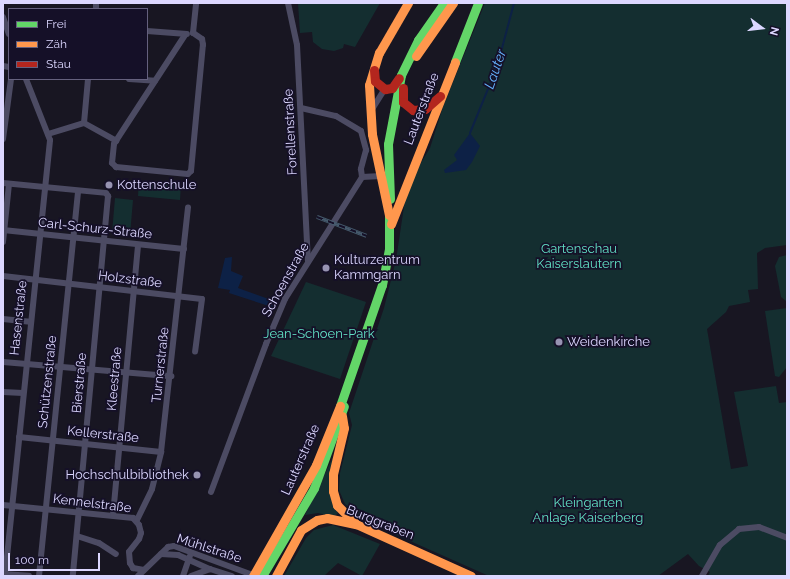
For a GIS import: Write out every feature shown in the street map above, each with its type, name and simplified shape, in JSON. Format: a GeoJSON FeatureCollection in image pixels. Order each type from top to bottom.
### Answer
{"type":"FeatureCollection","features":[{"type":"Feature","properties":{"kind":"main road","name":"Lauterstraße"},"geometry":{"type":"LineString","coordinates":[[391,224],[370,113],[369,85],[373,67],[408,3]]}},
{"type":"Feature","properties":{"kind":"main road"},"geometry":{"type":"LineString","coordinates":[[373,67],[375,80],[385,89],[395,85],[418,40],[444,3]]}},
{"type":"Feature","properties":{"kind":"main road"},"geometry":{"type":"LineString","coordinates":[[395,102],[420,50],[453,3]]}},
{"type":"Feature","properties":{"kind":"main road","name":"Lauterstraße"},"geometry":{"type":"LineString","coordinates":[[253,576],[307,485],[352,372],[384,274],[391,224],[478,3]]}},
{"type":"Feature","properties":{"kind":"main road"},"geometry":{"type":"LineString","coordinates":[[391,224],[388,152],[395,102],[401,75]]}},
{"type":"Feature","properties":{"kind":"main road"},"geometry":{"type":"LineString","coordinates":[[403,85],[403,102],[413,110],[428,107],[442,93]]}},
{"type":"Feature","properties":{"kind":"main road","name":"Lauterstraße"},"geometry":{"type":"LineString","coordinates":[[262,576],[314,488],[341,415],[352,372]]}},
{"type":"Feature","properties":{"kind":"main road"},"geometry":{"type":"LineString","coordinates":[[341,415],[344,428],[333,474],[333,491],[337,504],[356,524]]}},
{"type":"Feature","properties":{"kind":"main road","name":"Burggraben"},"geometry":{"type":"LineString","coordinates":[[275,574],[296,536],[309,524],[327,518],[356,524],[471,576]]}},
{"type":"Feature","properties":{"kind":"street"},"geometry":{"type":"LineString","coordinates":[[193,33],[196,3]]}},
{"type":"Feature","properties":{"kind":"street","name":"Forellenstraße"},"geometry":{"type":"LineString","coordinates":[[288,3],[297,40],[308,261]]}},
{"type":"Feature","properties":{"kind":"street"},"geometry":{"type":"LineString","coordinates":[[3,17],[8,31]]}},
{"type":"Feature","properties":{"kind":"street"},"geometry":{"type":"LineString","coordinates":[[148,31],[185,35],[193,33],[202,39],[203,45],[191,171],[184,174],[116,168],[112,163],[116,141],[185,35]]}},
{"type":"Feature","properties":{"kind":"street"},"geometry":{"type":"LineString","coordinates":[[3,138],[11,80]]}},
{"type":"Feature","properties":{"kind":"street"},"geometry":{"type":"LineString","coordinates":[[26,80],[48,134],[76,123],[84,123],[116,141]]}},
{"type":"Feature","properties":{"kind":"street"},"geometry":{"type":"LineString","coordinates":[[84,123],[88,80]]}},
{"type":"Feature","properties":{"kind":"street"},"geometry":{"type":"LineString","coordinates":[[138,80],[155,82]]}},
{"type":"Feature","properties":{"kind":"street"},"geometry":{"type":"LineString","coordinates":[[370,113],[385,89]]}},
{"type":"Feature","properties":{"kind":"street"},"geometry":{"type":"LineString","coordinates":[[301,108],[336,116],[344,122],[356,127],[363,136],[366,150],[361,169],[362,177],[381,176]]}},
{"type":"Feature","properties":{"kind":"street","name":"Hasenstraße"},"geometry":{"type":"LineString","coordinates":[[4,574],[50,140],[48,134]]}},
{"type":"Feature","properties":{"kind":"street","name":"Schoenstraße"},"geometry":{"type":"LineString","coordinates":[[211,492],[266,344],[285,299],[362,177]]}},
{"type":"Feature","properties":{"kind":"street"},"geometry":{"type":"LineString","coordinates":[[3,242],[6,183],[78,190]]}},
{"type":"Feature","properties":{"kind":"street","name":"Bierstraße"},"geometry":{"type":"LineString","coordinates":[[73,576],[108,196],[106,193],[78,190]]}},
{"type":"Feature","properties":{"kind":"street","name":"Schützenstraße"},"geometry":{"type":"LineString","coordinates":[[38,576],[54,440],[78,190]]}},
{"type":"Feature","properties":{"kind":"street","name":"Turnerstraße"},"geometry":{"type":"LineString","coordinates":[[136,520],[152,489],[161,452],[171,376],[188,207]]}},
{"type":"Feature","properties":{"kind":"street","name":"Carl-Schurz-Straße"},"geometry":{"type":"LineString","coordinates":[[4,230],[184,249]]}},
{"type":"Feature","properties":{"kind":"street","name":"Kleestraße"},"geometry":{"type":"LineString","coordinates":[[113,515],[138,245]]}},
{"type":"Feature","properties":{"kind":"street","name":"Holzstraße"},"geometry":{"type":"LineString","coordinates":[[3,276],[202,299],[195,352]]}},
{"type":"Feature","properties":{"kind":"street"},"geometry":{"type":"LineString","coordinates":[[3,319],[30,322]]}},
{"type":"Feature","properties":{"kind":"street"},"geometry":{"type":"LineString","coordinates":[[3,362],[171,376]]}},
{"type":"Feature","properties":{"kind":"street"},"geometry":{"type":"LineString","coordinates":[[3,392],[23,393]]}},
{"type":"Feature","properties":{"kind":"street","name":"Kellerstraße"},"geometry":{"type":"LineString","coordinates":[[19,437],[161,452]]}},
{"type":"Feature","properties":{"kind":"street","name":"Kennelstraße"},"geometry":{"type":"LineString","coordinates":[[3,505],[113,515],[136,520],[141,533],[128,557],[133,568],[144,570]]}},
{"type":"Feature","properties":{"kind":"street"},"geometry":{"type":"LineString","coordinates":[[702,576],[720,544],[739,529],[759,527],[787,538]]}},
{"type":"Feature","properties":{"kind":"street"},"geometry":{"type":"LineString","coordinates":[[77,536],[99,543],[116,554]]}},
{"type":"Feature","properties":{"kind":"street","name":"Mühlstraße"},"geometry":{"type":"LineString","coordinates":[[138,576],[168,547],[174,546],[253,576]]}},
{"type":"Feature","properties":{"kind":"street"},"geometry":{"type":"LineString","coordinates":[[182,576],[191,552]]}},
{"type":"Feature","properties":{"kind":"street","name":"Mühlstraße"},"geometry":{"type":"LineString","coordinates":[[161,554],[174,554],[210,569],[232,576]]}},
{"type":"Feature","properties":{"kind":"street","name":"Mühlstraße"},"geometry":{"type":"LineString","coordinates":[[192,576],[210,569]]}},
{"type":"Feature","properties":{"kind":"street"},"geometry":{"type":"LineString","coordinates":[[4,574],[29,576]]}},
{"type":"Feature","properties":{"kind":"green space"},"geometry":{"type":"Polygon","coordinates":[[[298,3],[380,3],[355,47],[344,44],[343,48],[334,51],[322,49],[313,42],[312,32],[300,33],[298,3]]]}},
{"type":"Feature","properties":{"kind":"green space"},"geometry":{"type":"Polygon","coordinates":[[[485,3],[787,3],[787,245],[765,248],[757,253],[758,289],[748,290],[750,302],[729,306],[726,312],[707,329],[731,469],[748,466],[734,392],[776,386],[779,403],[787,402],[787,576],[708,576],[710,572],[699,566],[688,554],[658,576],[489,576],[365,521],[345,504],[339,490],[340,473],[352,425],[349,413],[384,308],[396,260],[405,200],[419,166],[430,148],[443,107],[485,3]]]}},
{"type":"Feature","properties":{"kind":"green space"},"geometry":{"type":"Polygon","coordinates":[[[139,181],[181,184],[180,200],[138,196],[139,181]]]}},
{"type":"Feature","properties":{"kind":"green space"},"geometry":{"type":"Polygon","coordinates":[[[115,198],[133,200],[130,235],[112,233],[115,198]]]}},
{"type":"Feature","properties":{"kind":"green space"},"geometry":{"type":"Polygon","coordinates":[[[787,255],[786,301],[781,297],[775,266],[779,257],[787,255]]]}},
{"type":"Feature","properties":{"kind":"green space","name":"Jean-Schoen-Park"},"geometry":{"type":"Polygon","coordinates":[[[306,282],[366,302],[340,379],[271,356],[306,282]]]}},
{"type":"Feature","properties":{"kind":"green space"},"geometry":{"type":"Polygon","coordinates":[[[787,308],[787,367],[779,377],[775,376],[765,311],[787,308]]]}},
{"type":"Feature","properties":{"kind":"green space"},"geometry":{"type":"Polygon","coordinates":[[[333,457],[332,503],[338,513],[334,517],[318,513],[305,515],[333,457]]]}},
{"type":"Feature","properties":{"kind":"green space"},"geometry":{"type":"Polygon","coordinates":[[[333,525],[380,544],[362,576],[338,563],[324,576],[284,576],[306,538],[314,530],[333,525]]]}},
{"type":"Feature","properties":{"kind":"water"},"geometry":{"type":"Polygon","coordinates":[[[470,133],[480,146],[472,162],[466,170],[445,173],[444,170],[457,160],[454,155],[470,133]]]}},
{"type":"Feature","properties":{"kind":"water"},"geometry":{"type":"Polygon","coordinates":[[[232,257],[231,271],[243,276],[238,288],[277,302],[275,308],[229,293],[230,290],[218,288],[225,258],[232,257]]]}},
{"type":"Feature","properties":{"kind":"waterway","name":"Lauter"},"geometry":{"type":"LineString","coordinates":[[470,133],[497,67],[514,3]]}},
{"type":"Feature","properties":{"kind":"railway"},"geometry":{"type":"LineString","coordinates":[[317,217],[367,236]]}},
{"type":"Feature","properties":{"kind":"traffic: fast"},"geometry":{"type":"LineString","coordinates":[[390,199],[388,144],[401,75],[418,40],[444,3]]}},
{"type":"Feature","properties":{"kind":"traffic: fast"},"geometry":{"type":"LineString","coordinates":[[455,62],[478,3]]}},
{"type":"Feature","properties":{"kind":"traffic: fast"},"geometry":{"type":"LineString","coordinates":[[340,406],[382,285],[389,249],[389,215]]}},
{"type":"Feature","properties":{"kind":"traffic: fast"},"geometry":{"type":"LineString","coordinates":[[262,576],[314,488],[344,406]]}},
{"type":"Feature","properties":{"kind":"traffic: slow"},"geometry":{"type":"LineString","coordinates":[[389,215],[372,134],[369,85],[379,53],[408,3]]}},
{"type":"Feature","properties":{"kind":"traffic: slow"},"geometry":{"type":"LineString","coordinates":[[416,56],[453,3]]}},
{"type":"Feature","properties":{"kind":"traffic: slow"},"geometry":{"type":"LineString","coordinates":[[391,224],[455,62]]}},
{"type":"Feature","properties":{"kind":"traffic: slow"},"geometry":{"type":"LineString","coordinates":[[253,576],[316,465],[340,406]]}},
{"type":"Feature","properties":{"kind":"traffic: slow"},"geometry":{"type":"LineString","coordinates":[[342,416],[344,428],[333,474],[333,491],[337,505],[355,523]]}},
{"type":"Feature","properties":{"kind":"traffic: slow"},"geometry":{"type":"LineString","coordinates":[[276,576],[301,530],[317,520],[327,518],[356,524],[471,576]]}},
{"type":"Feature","properties":{"kind":"traffic: jam"},"geometry":{"type":"LineString","coordinates":[[374,70],[375,81],[385,89],[392,88],[399,78]]}},
{"type":"Feature","properties":{"kind":"traffic: jam"},"geometry":{"type":"LineString","coordinates":[[403,88],[403,102],[413,110],[425,109],[440,96]]}},
{"type":"Feature","properties":{"kind":"place","name":"Kottenschule"},"geometry":{"type":"Point","coordinates":[109,185]}},
{"type":"Feature","properties":{"kind":"place","name":"Kulturzentrum Kammgarn"},"geometry":{"type":"Point","coordinates":[326,268]}},
{"type":"Feature","properties":{"kind":"place","name":"Weidenkirche"},"geometry":{"type":"Point","coordinates":[559,342]}},
{"type":"Feature","properties":{"kind":"place","name":"Hochschulbibliothek"},"geometry":{"type":"Point","coordinates":[197,475]}},
{"type":"Feature","properties":{"kind":"park label","name":"Gartenschau Kaiserslautern"},"geometry":{"type":"Point","coordinates":[579,258]}},
{"type":"Feature","properties":{"kind":"park label","name":"Kleingarten Anlage Kaiserberg"},"geometry":{"type":"Point","coordinates":[588,512]}}]}
